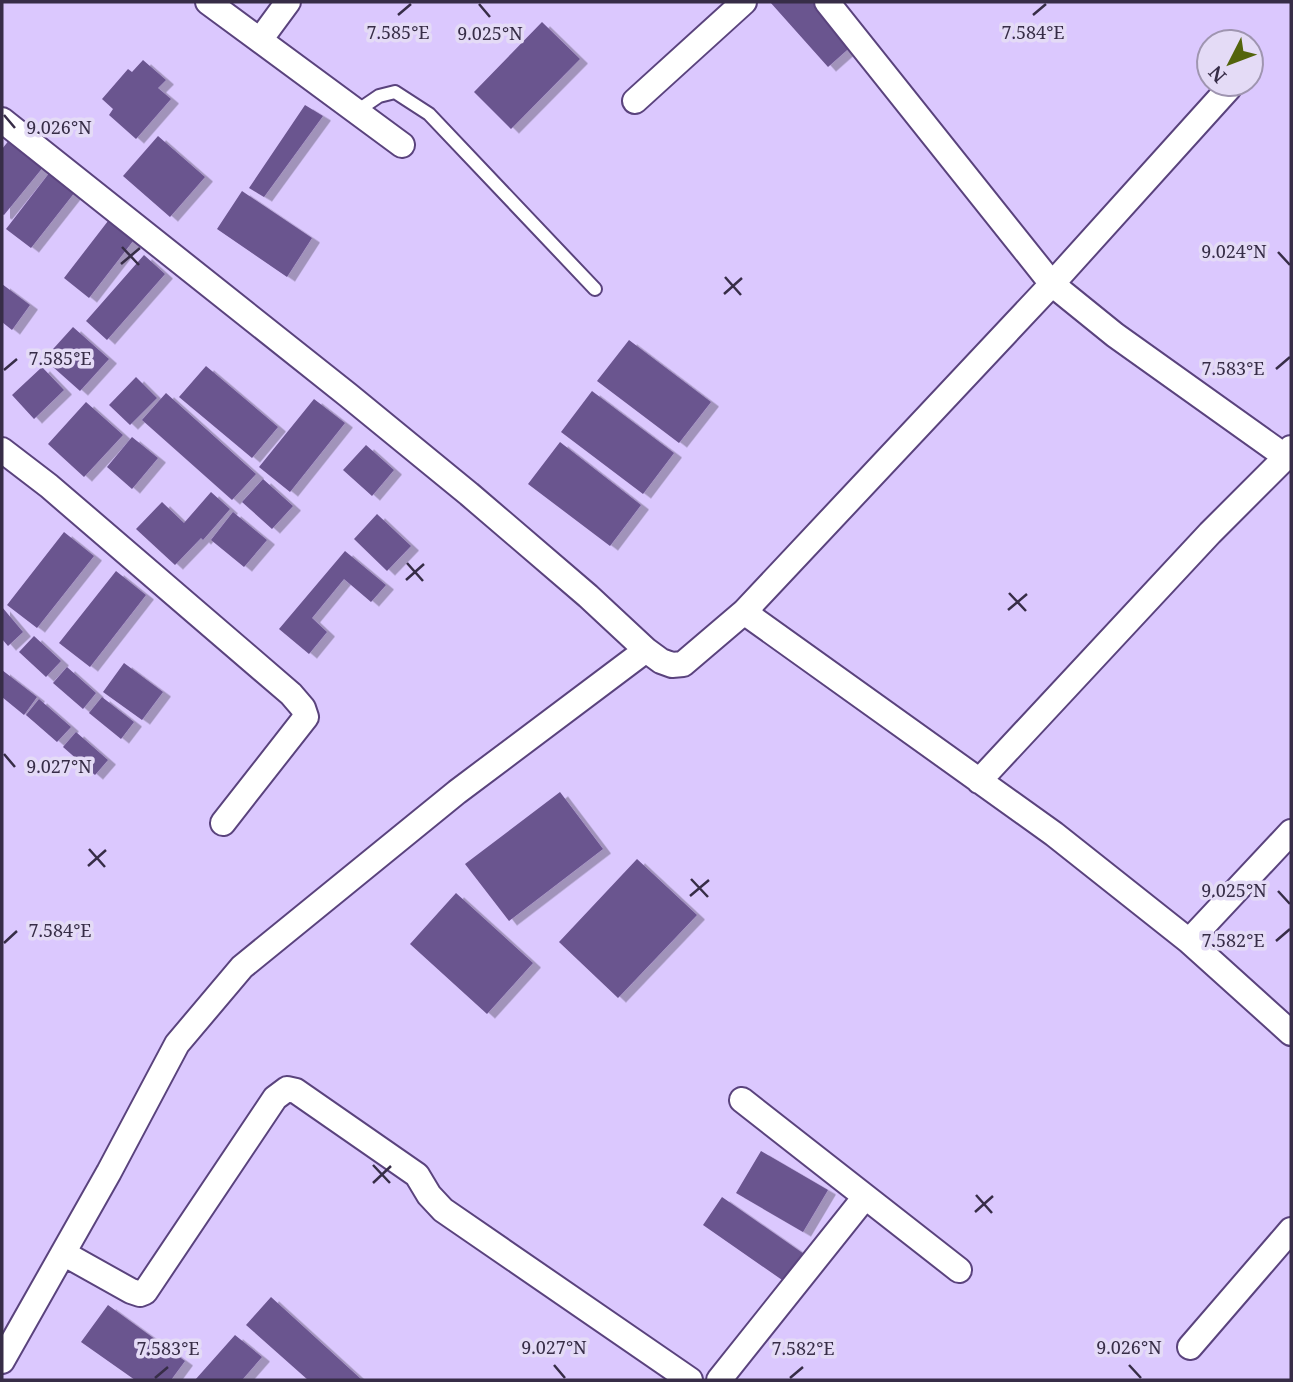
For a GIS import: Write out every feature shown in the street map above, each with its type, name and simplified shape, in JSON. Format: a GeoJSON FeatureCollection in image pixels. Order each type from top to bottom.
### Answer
{"type":"FeatureCollection","features":[{"type":"Feature","properties":{"kind":"street"},"geometry":{"type":"LineString","coordinates":[[208,2],[402,145]]}},
{"type":"Feature","properties":{"kind":"street"},"geometry":{"type":"LineString","coordinates":[[260,40],[288,2]]}},
{"type":"Feature","properties":{"kind":"street"},"geometry":{"type":"LineString","coordinates":[[635,101],[744,2]]}},
{"type":"Feature","properties":{"kind":"street"},"geometry":{"type":"LineString","coordinates":[[827,2],[1052,284],[1115,335],[1289,452],[979,781]]}},
{"type":"Feature","properties":{"kind":"street"},"geometry":{"type":"LineString","coordinates":[[2,120],[470,494],[646,650],[672,665],[683,664],[744,612],[1052,284],[1220,98]]}},
{"type":"Feature","properties":{"kind":"street"},"geometry":{"type":"LineString","coordinates":[[2,450],[49,486],[291,694],[303,708],[306,717],[223,822]]}},
{"type":"Feature","properties":{"kind":"street"},"geometry":{"type":"LineString","coordinates":[[744,612],[1054,834],[1189,941],[1291,1033]]}},
{"type":"Feature","properties":{"kind":"street"},"geometry":{"type":"LineString","coordinates":[[2,1361],[109,1172],[177,1044],[242,967],[457,792],[646,650]]}},
{"type":"Feature","properties":{"kind":"street"},"geometry":{"type":"LineString","coordinates":[[1189,941],[1291,832]]}},
{"type":"Feature","properties":{"kind":"street"},"geometry":{"type":"LineString","coordinates":[[63,1253],[131,1291],[140,1294],[145,1292],[275,1098],[287,1089],[296,1091],[417,1175],[429,1195],[443,1210],[690,1380]]}},
{"type":"Feature","properties":{"kind":"street"},"geometry":{"type":"LineString","coordinates":[[742,1100],[959,1270]]}},
{"type":"Feature","properties":{"kind":"street"},"geometry":{"type":"LineString","coordinates":[[719,1380],[865,1197]]}},
{"type":"Feature","properties":{"kind":"street"},"geometry":{"type":"LineString","coordinates":[[1190,1347],[1291,1230]]}},
{"type":"Feature","properties":{"kind":"lane"},"geometry":{"type":"LineString","coordinates":[[357,111],[379,96],[395,92],[429,114],[595,289]]}},
{"type":"Feature","properties":{"kind":"building"},"geometry":{"type":"Polygon","coordinates":[[[770,2],[818,2],[855,43],[828,67],[770,2]]]}},
{"type":"Feature","properties":{"kind":"building"},"geometry":{"type":"Polygon","coordinates":[[[542,22],[580,59],[511,129],[474,92],[542,22]]]}},
{"type":"Feature","properties":{"kind":"building"},"geometry":{"type":"Polygon","coordinates":[[[143,60],[166,80],[158,88],[171,99],[136,139],[109,115],[113,109],[102,99],[128,69],[132,72],[143,60]]]}},
{"type":"Feature","properties":{"kind":"building"},"geometry":{"type":"Polygon","coordinates":[[[305,105],[323,116],[264,197],[249,188],[305,105]]]}},
{"type":"Feature","properties":{"kind":"building"},"geometry":{"type":"Polygon","coordinates":[[[158,136],[205,177],[170,217],[123,176],[158,136]]]}},
{"type":"Feature","properties":{"kind":"building"},"geometry":{"type":"Polygon","coordinates":[[[10,139],[44,166],[4,215],[2,149],[10,139]]]}},
{"type":"Feature","properties":{"kind":"building"},"geometry":{"type":"Polygon","coordinates":[[[50,172],[75,192],[31,248],[6,229],[50,172]]]}},
{"type":"Feature","properties":{"kind":"building"},"geometry":{"type":"Polygon","coordinates":[[[242,191],[312,238],[287,277],[217,229],[242,191]]]}},
{"type":"Feature","properties":{"kind":"building"},"geometry":{"type":"Polygon","coordinates":[[[108,221],[133,241],[89,298],[64,278],[108,221]]]}},
{"type":"Feature","properties":{"kind":"building"},"geometry":{"type":"Polygon","coordinates":[[[144,255],[165,274],[107,340],[86,321],[144,255]]]}},
{"type":"Feature","properties":{"kind":"building"},"geometry":{"type":"Polygon","coordinates":[[[2,284],[30,305],[12,330],[2,322],[2,284]]]}},
{"type":"Feature","properties":{"kind":"building"},"geometry":{"type":"Polygon","coordinates":[[[73,327],[109,359],[80,391],[44,359],[73,327]]]}},
{"type":"Feature","properties":{"kind":"building"},"geometry":{"type":"Polygon","coordinates":[[[629,340],[711,402],[679,443],[597,381],[629,340]]]}},
{"type":"Feature","properties":{"kind":"building"},"geometry":{"type":"Polygon","coordinates":[[[206,366],[278,427],[252,458],[179,397],[206,366]]]}},
{"type":"Feature","properties":{"kind":"building"},"geometry":{"type":"Polygon","coordinates":[[[42,367],[64,390],[34,419],[12,395],[42,367]]]}},
{"type":"Feature","properties":{"kind":"building"},"geometry":{"type":"Polygon","coordinates":[[[136,377],[157,398],[130,425],[109,405],[136,377]]]}},
{"type":"Feature","properties":{"kind":"building"},"geometry":{"type":"Polygon","coordinates":[[[592,391],[674,453],[643,494],[561,432],[592,391]]]}},
{"type":"Feature","properties":{"kind":"building"},"geometry":{"type":"Polygon","coordinates":[[[166,393],[256,474],[232,500],[142,420],[166,393]]]}},
{"type":"Feature","properties":{"kind":"building"},"geometry":{"type":"Polygon","coordinates":[[[314,399],[345,423],[290,492],[259,467],[314,399]]]}},
{"type":"Feature","properties":{"kind":"building"},"geometry":{"type":"Polygon","coordinates":[[[86,402],[123,435],[84,477],[48,444],[86,402]]]}},
{"type":"Feature","properties":{"kind":"building"},"geometry":{"type":"Polygon","coordinates":[[[132,437],[158,458],[132,489],[107,467],[132,437]]]}},
{"type":"Feature","properties":{"kind":"building"},"geometry":{"type":"Polygon","coordinates":[[[560,442],[641,505],[610,546],[528,484],[560,442]]]}},
{"type":"Feature","properties":{"kind":"building"},"geometry":{"type":"Polygon","coordinates":[[[366,445],[394,470],[372,496],[343,470],[366,445]]]}},
{"type":"Feature","properties":{"kind":"building"},"geometry":{"type":"Polygon","coordinates":[[[263,479],[293,506],[272,529],[242,502],[263,479]]]}},
{"type":"Feature","properties":{"kind":"building"},"geometry":{"type":"Polygon","coordinates":[[[211,492],[230,509],[203,540],[201,538],[175,565],[136,529],[162,502],[184,523],[211,492]]]}},
{"type":"Feature","properties":{"kind":"building"},"geometry":{"type":"Polygon","coordinates":[[[233,512],[267,540],[244,567],[211,540],[233,512]]]}},
{"type":"Feature","properties":{"kind":"building"},"geometry":{"type":"Polygon","coordinates":[[[377,514],[411,546],[387,571],[354,539],[377,514]]]}},
{"type":"Feature","properties":{"kind":"building"},"geometry":{"type":"Polygon","coordinates":[[[64,532],[94,556],[37,628],[7,605],[64,532]]]}},
{"type":"Feature","properties":{"kind":"building"},"geometry":{"type":"Polygon","coordinates":[[[345,551],[386,585],[371,602],[344,579],[312,618],[327,632],[309,654],[279,629],[345,551]]]}},
{"type":"Feature","properties":{"kind":"building"},"geometry":{"type":"Polygon","coordinates":[[[116,571],[146,595],[90,667],[59,643],[116,571]]]}},
{"type":"Feature","properties":{"kind":"building"},"geometry":{"type":"Polygon","coordinates":[[[2,607],[23,632],[8,646],[2,639],[2,607]]]}},
{"type":"Feature","properties":{"kind":"building"},"geometry":{"type":"Polygon","coordinates":[[[34,636],[61,661],[46,677],[19,652],[34,636]]]}},
{"type":"Feature","properties":{"kind":"building"},"geometry":{"type":"Polygon","coordinates":[[[124,663],[163,692],[142,720],[103,692],[124,663]]]}},
{"type":"Feature","properties":{"kind":"building"},"geometry":{"type":"Polygon","coordinates":[[[67,667],[96,693],[83,709],[53,683],[67,667]]]}},
{"type":"Feature","properties":{"kind":"building"},"geometry":{"type":"Polygon","coordinates":[[[2,670],[37,697],[24,715],[2,697],[2,670]]]}},
{"type":"Feature","properties":{"kind":"building"},"geometry":{"type":"Polygon","coordinates":[[[102,697],[134,722],[121,739],[89,713],[102,697]]]}},
{"type":"Feature","properties":{"kind":"building"},"geometry":{"type":"Polygon","coordinates":[[[39,699],[71,727],[57,742],[26,715],[39,699]]]}},
{"type":"Feature","properties":{"kind":"building"},"geometry":{"type":"Polygon","coordinates":[[[76,732],[108,760],[95,775],[63,747],[76,732]]]}},
{"type":"Feature","properties":{"kind":"building"},"geometry":{"type":"Polygon","coordinates":[[[560,792],[603,849],[509,921],[465,864],[560,792]]]}},
{"type":"Feature","properties":{"kind":"building"},"geometry":{"type":"Polygon","coordinates":[[[637,859],[697,915],[618,998],[559,942],[637,859]]]}},
{"type":"Feature","properties":{"kind":"building"},"geometry":{"type":"Polygon","coordinates":[[[456,893],[533,963],[487,1014],[410,944],[456,893]]]}},
{"type":"Feature","properties":{"kind":"building"},"geometry":{"type":"Polygon","coordinates":[[[761,1151],[828,1190],[803,1232],[736,1193],[761,1151]]]}},
{"type":"Feature","properties":{"kind":"building"},"geometry":{"type":"Polygon","coordinates":[[[722,1197],[804,1254],[785,1282],[703,1225],[722,1197]]]}},
{"type":"Feature","properties":{"kind":"building"},"geometry":{"type":"Polygon","coordinates":[[[271,1297],[362,1380],[308,1380],[246,1325],[271,1297]]]}},
{"type":"Feature","properties":{"kind":"building"},"geometry":{"type":"Polygon","coordinates":[[[108,1305],[185,1361],[171,1380],[135,1380],[81,1342],[108,1305]]]}},
{"type":"Feature","properties":{"kind":"building"},"geometry":{"type":"Polygon","coordinates":[[[235,1335],[262,1357],[242,1380],[195,1380],[235,1335]]]}}]}
